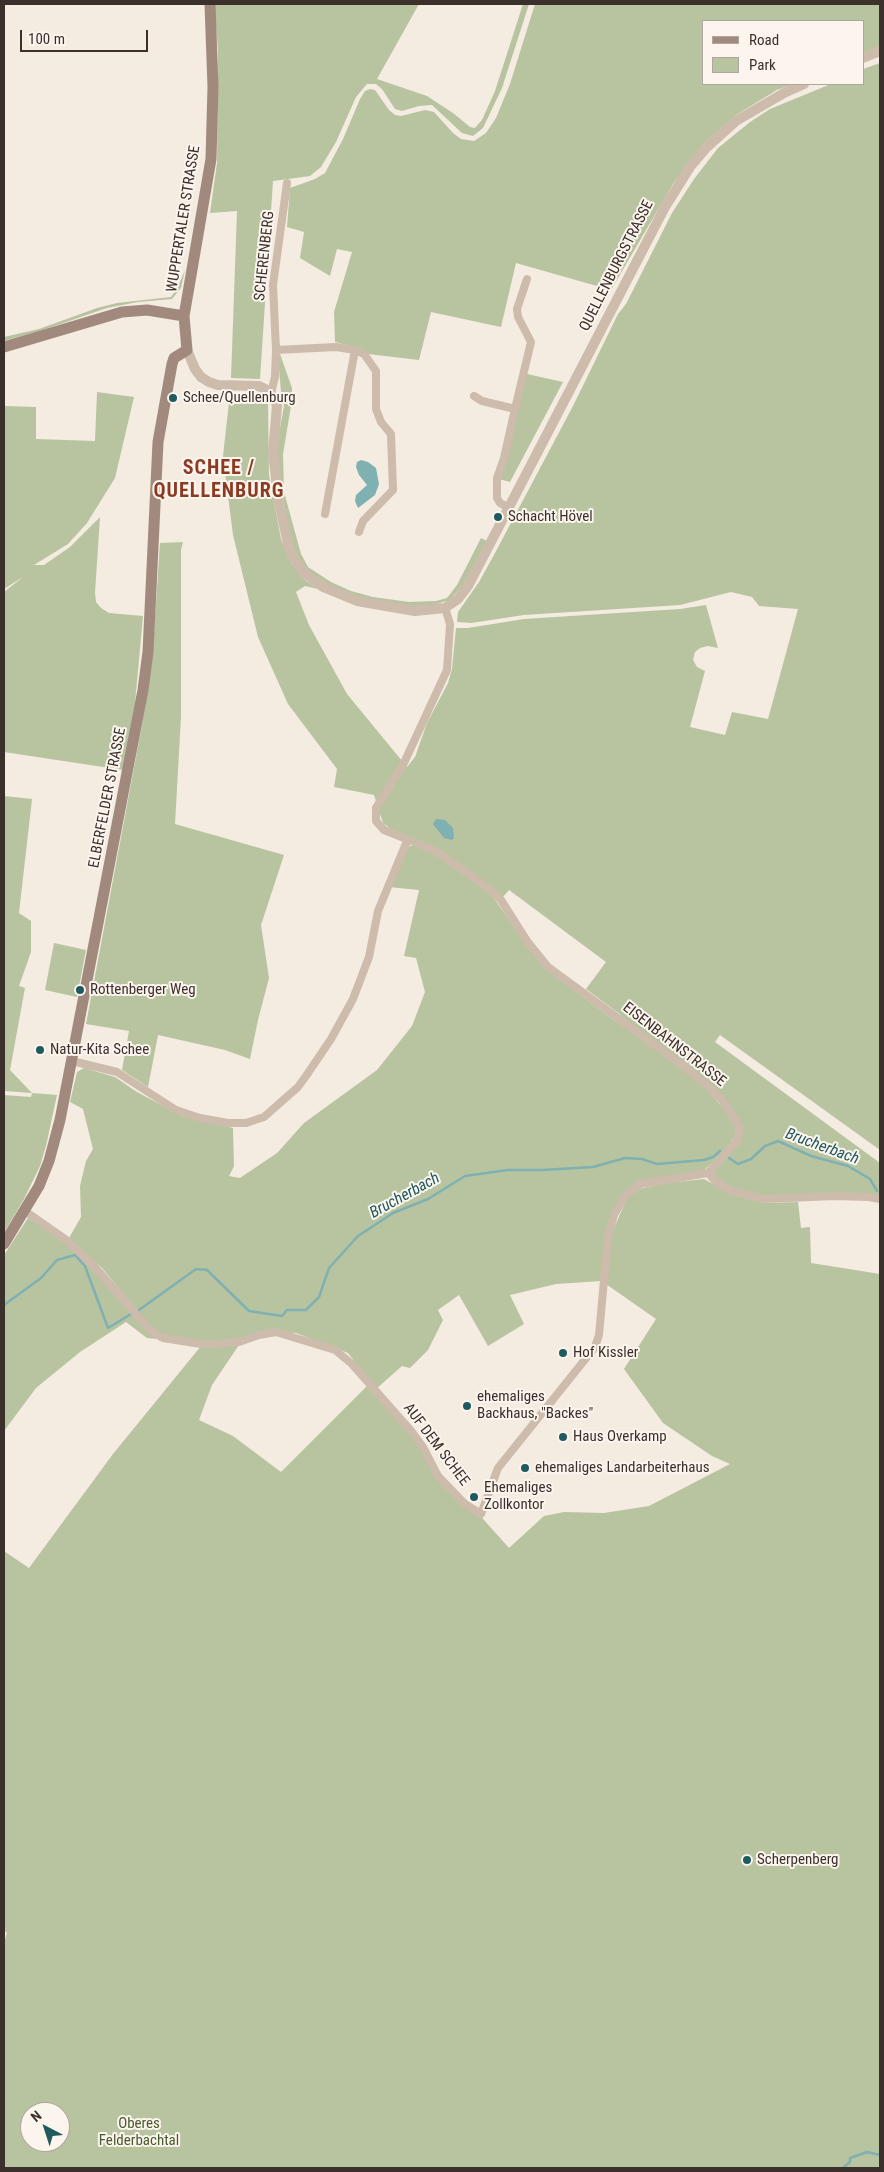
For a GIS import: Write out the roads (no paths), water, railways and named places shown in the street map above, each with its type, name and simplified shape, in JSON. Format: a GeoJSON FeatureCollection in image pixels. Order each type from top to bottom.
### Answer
{"type":"FeatureCollection","features":[{"type":"Feature","properties":{"kind":"main road","name":"WUPPERTALER STRASSE"},"geometry":{"type":"LineString","coordinates":[[187,350],[184,316],[211,159],[213,88],[210,4]]}},
{"type":"Feature","properties":{"kind":"main road"},"geometry":{"type":"LineString","coordinates":[[4,347],[122,312],[147,310],[184,316]]}},
{"type":"Feature","properties":{"kind":"main road","name":"ELBERFELDER STRASSE"},"geometry":{"type":"LineString","coordinates":[[4,1244],[39,1186],[53,1148],[72,1061],[143,690],[148,652],[158,449],[161,424],[174,358],[187,350]]}},
{"type":"Feature","properties":{"kind":"street"},"geometry":{"type":"LineString","coordinates":[[864,58],[880,51]]}},
{"type":"Feature","properties":{"kind":"street","name":"QUELLENBURGSTRASSE"},"geometry":{"type":"LineString","coordinates":[[439,609],[454,603],[464,591],[510,508],[665,207],[690,167],[706,148],[736,121],[776,97],[802,85]]}},
{"type":"Feature","properties":{"kind":"street","name":"SCHERENBERG"},"geometry":{"type":"LineString","coordinates":[[270,392],[275,377],[276,350],[273,285],[287,182]]}},
{"type":"Feature","properties":{"kind":"street"},"geometry":{"type":"LineString","coordinates":[[510,508],[500,503],[497,498],[497,478],[504,458],[531,342],[518,317],[517,309],[527,280]]}},
{"type":"Feature","properties":{"kind":"street"},"geometry":{"type":"LineString","coordinates":[[276,350],[336,347],[355,350],[364,354],[376,370],[376,409],[381,422],[391,434],[393,490],[363,521],[359,532]]}},
{"type":"Feature","properties":{"kind":"street","name":"WUPPERTALER STRASSE"},"geometry":{"type":"LineString","coordinates":[[187,350],[201,376],[209,382],[259,386],[270,392]]}},
{"type":"Feature","properties":{"kind":"street"},"geometry":{"type":"LineString","coordinates":[[325,514],[355,350]]}},
{"type":"Feature","properties":{"kind":"street"},"geometry":{"type":"LineString","coordinates":[[72,1061],[116,1072],[176,1110],[200,1118],[228,1123],[246,1123],[264,1117],[298,1087],[332,1039],[353,999],[369,957],[378,911],[407,841],[379,826],[376,821],[376,808],[403,766],[447,670],[450,624],[439,609],[396,609],[357,601],[323,587],[304,573],[298,566],[293,558],[285,534],[276,490],[273,452],[276,406],[274,397],[270,392]]}},
{"type":"Feature","properties":{"kind":"street"},"geometry":{"type":"LineString","coordinates":[[474,396],[482,401],[515,409]]}},
{"type":"Feature","properties":{"kind":"street","name":"EISENBAHNSTRASSE"},"geometry":{"type":"LineString","coordinates":[[407,841],[436,851],[492,890],[501,900],[527,941],[548,967],[678,1062],[709,1086],[722,1100],[740,1128],[737,1140],[708,1174]]}},
{"type":"Feature","properties":{"kind":"street"},"geometry":{"type":"LineString","coordinates":[[708,1174],[717,1183],[732,1191],[764,1199],[834,1196],[880,1199]]}},
{"type":"Feature","properties":{"kind":"street","name":"AUF DEM SCHEE"},"geometry":{"type":"LineString","coordinates":[[25,1211],[66,1239],[93,1265],[150,1330],[163,1338],[201,1344],[218,1344],[239,1342],[276,1332],[335,1350],[352,1364],[412,1432],[423,1447],[438,1476],[465,1504],[481,1514],[498,1468],[595,1348],[599,1335],[608,1236],[614,1215],[624,1197],[640,1184],[708,1174]]}},
{"type":"Feature","properties":{"kind":"water"},"geometry":{"type":"Polygon","coordinates":[[[361,460],[368,462],[376,468],[379,484],[375,495],[358,508],[355,501],[356,495],[367,485],[359,475],[356,467],[357,462],[361,460]]]}},
{"type":"Feature","properties":{"kind":"water"},"geometry":{"type":"Polygon","coordinates":[[[436,819],[445,820],[453,828],[454,838],[452,840],[444,838],[433,824],[436,819]]]}},
{"type":"Feature","properties":{"kind":"waterway","name":"Brucherbach"},"geometry":{"type":"LineString","coordinates":[[729,1158],[738,1164],[751,1159],[765,1146],[778,1141],[811,1156],[848,1166],[870,1179],[877,1191]]}},
{"type":"Feature","properties":{"kind":"waterway","name":"Brucherbach"},"geometry":{"type":"LineString","coordinates":[[139,1310],[196,1269],[207,1270],[249,1311],[282,1316],[287,1310],[306,1310],[319,1297],[329,1268],[358,1236],[393,1213],[428,1199],[465,1176],[508,1170],[593,1167],[625,1158],[642,1159],[657,1164],[704,1160],[713,1157],[720,1151]]}},
{"type":"Feature","properties":{"kind":"waterway","name":"Brucherbach"},"geometry":{"type":"LineString","coordinates":[[4,1305],[41,1278],[57,1260],[75,1255],[85,1266],[108,1328],[131,1314]]}},
{"type":"Feature","properties":{"kind":"waterway"},"geometry":{"type":"LineString","coordinates":[[843,2168],[850,2162],[850,2158],[867,2152],[880,2155]]}},
{"type":"Feature","properties":{"kind":"place","name":"Schee/Quellenburg"},"geometry":{"type":"Point","coordinates":[173,398]}},
{"type":"Feature","properties":{"kind":"place","name":"Schacht Hövel"},"geometry":{"type":"Point","coordinates":[498,517]}},
{"type":"Feature","properties":{"kind":"place","name":"Rottenberger Weg"},"geometry":{"type":"Point","coordinates":[80,990]}},
{"type":"Feature","properties":{"kind":"place","name":"Natur-Kita Schee"},"geometry":{"type":"Point","coordinates":[40,1050]}},
{"type":"Feature","properties":{"kind":"place","name":"Hof Kissler"},"geometry":{"type":"Point","coordinates":[563,1353]}},
{"type":"Feature","properties":{"kind":"place","name":"ehemaliges Backhaus, \"Backes\""},"geometry":{"type":"Point","coordinates":[467,1406]}},
{"type":"Feature","properties":{"kind":"place","name":"Haus Overkamp"},"geometry":{"type":"Point","coordinates":[563,1437]}},
{"type":"Feature","properties":{"kind":"place","name":"ehemaliges Landarbeiterhaus"},"geometry":{"type":"Point","coordinates":[525,1468]}},
{"type":"Feature","properties":{"kind":"place","name":"Ehemaliges Zollkontor"},"geometry":{"type":"Point","coordinates":[474,1497]}},
{"type":"Feature","properties":{"kind":"place","name":"Scherpenberg"},"geometry":{"type":"Point","coordinates":[747,1860]}},
{"type":"Feature","properties":{"kind":"district","name":"SCHEE / QUELLENBURG"},"geometry":{"type":"Point","coordinates":[219,480]}},
{"type":"Feature","properties":{"kind":"park label","name":"Oberes Felderbachtal"},"geometry":{"type":"Point","coordinates":[139,2132]}}]}
